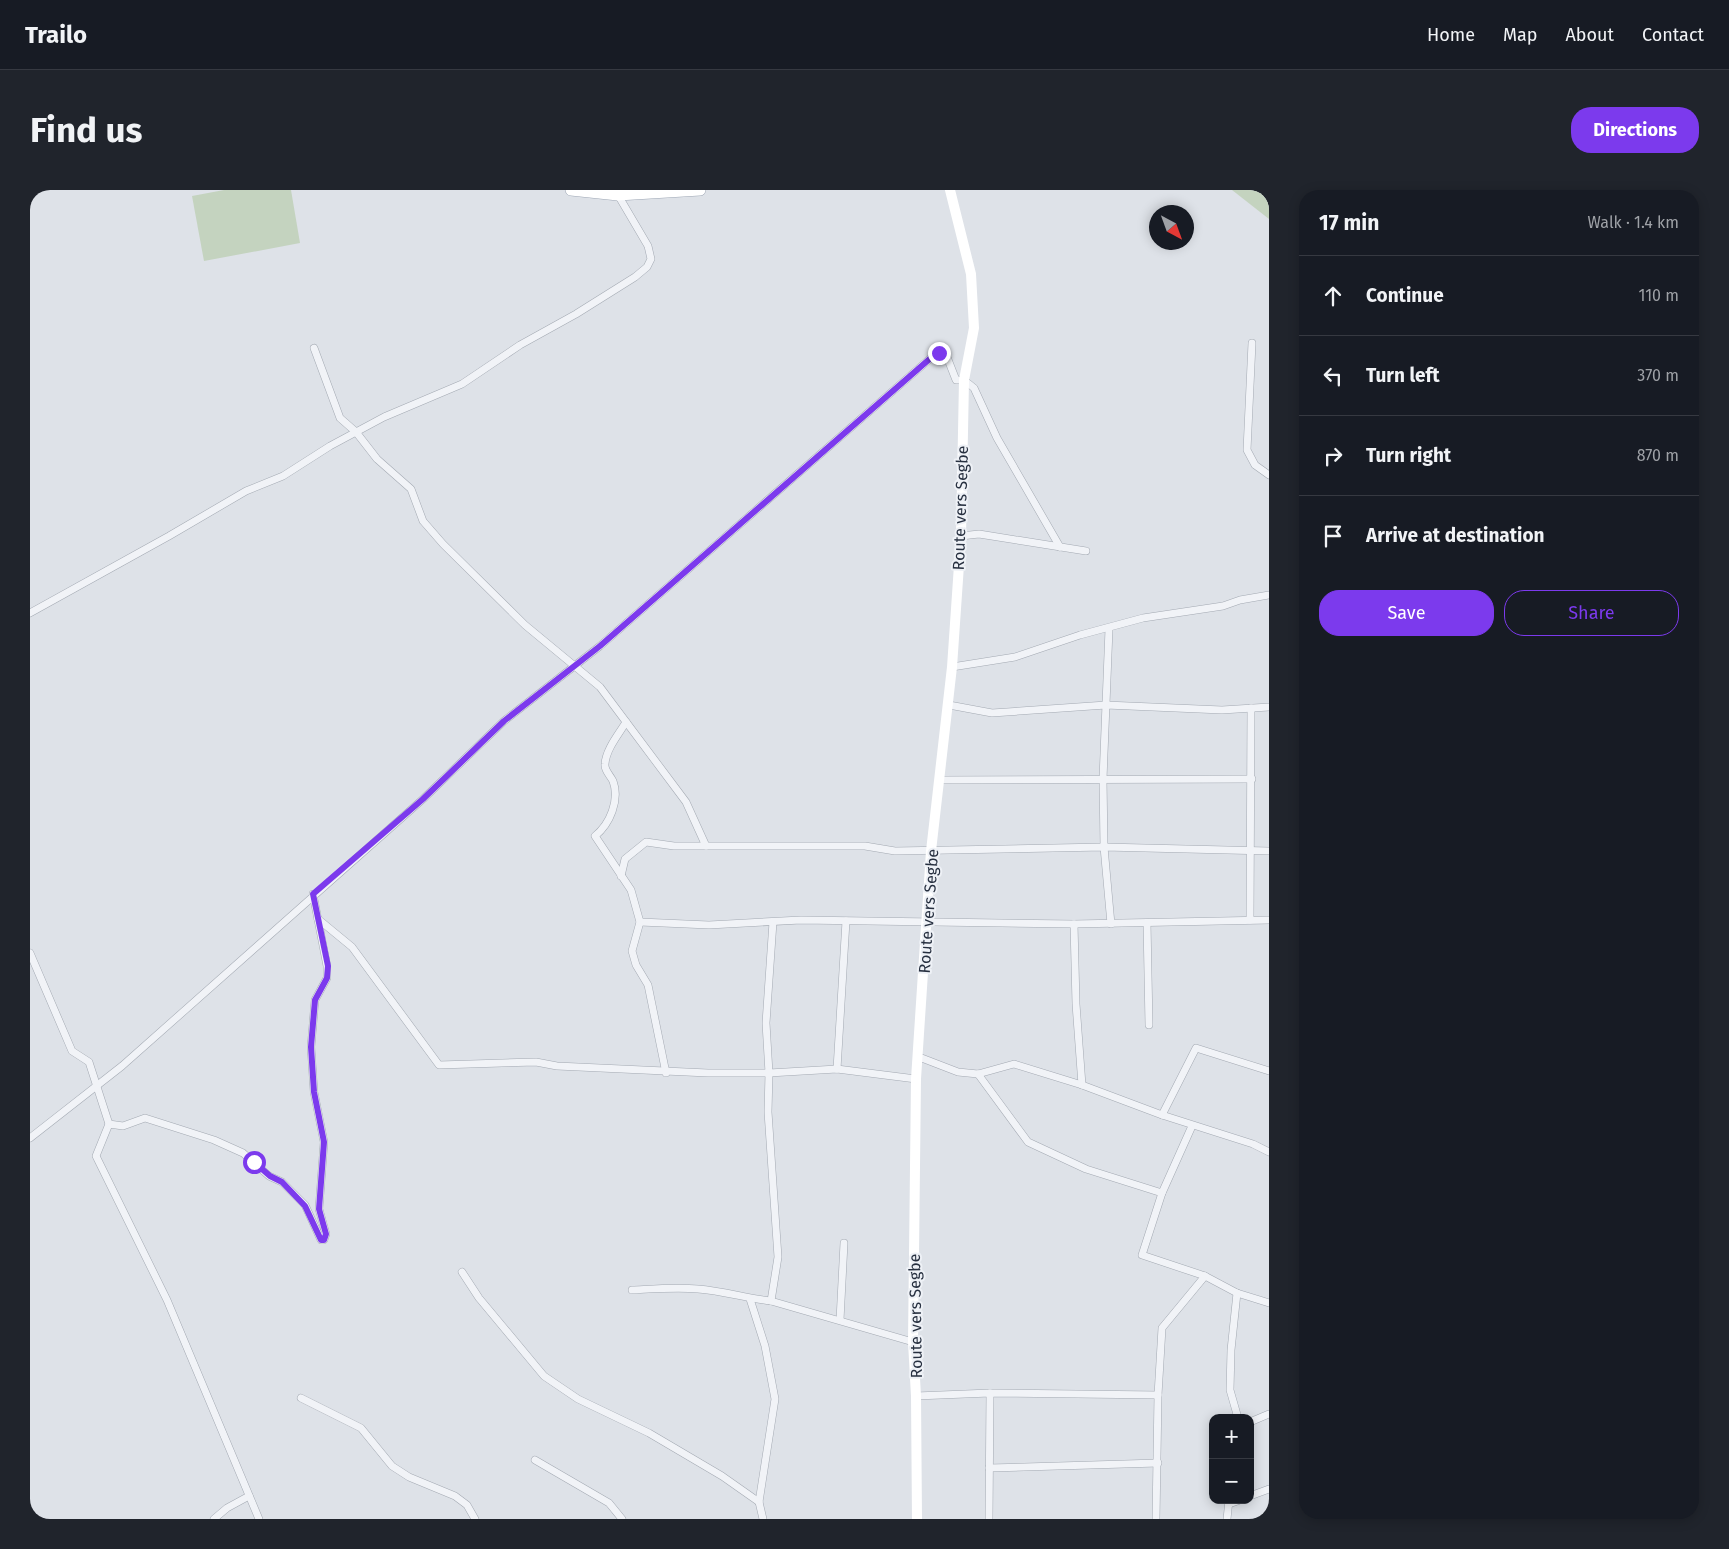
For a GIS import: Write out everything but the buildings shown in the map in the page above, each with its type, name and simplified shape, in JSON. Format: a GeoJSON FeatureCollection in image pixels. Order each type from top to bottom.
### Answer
{"type":"FeatureCollection","features":[{"type":"Feature","properties":{"kind":"main road"},"geometry":{"type":"LineString","coordinates":[[571,190],[618,195],[700,190]]}},
{"type":"Feature","properties":{"kind":"main road","name":"Route vers Segbe"},"geometry":{"type":"LineString","coordinates":[[917,1519],[916,1396],[913,1342],[916,1079],[919,1057],[931,851],[949,705],[961,536],[964,380],[974,328],[971,274],[950,190]]}},
{"type":"Feature","properties":{"kind":"street"},"geometry":{"type":"LineString","coordinates":[[30,613],[246,491],[283,476],[384,417],[462,384],[647,268],[651,258],[648,246],[618,195]]}},
{"type":"Feature","properties":{"kind":"street"},"geometry":{"type":"LineString","coordinates":[[1252,343],[1247,450],[1255,465],[1269,475]]}},
{"type":"Feature","properties":{"kind":"street"},"geometry":{"type":"LineString","coordinates":[[314,348],[340,418],[356,432],[377,458],[411,489],[423,521],[443,544],[525,625],[600,687],[686,802],[706,846]]}},
{"type":"Feature","properties":{"kind":"street"},"geometry":{"type":"LineString","coordinates":[[30,1138],[122,1066],[313,894],[423,799],[504,721],[575,666],[933,356],[942,353],[947,357],[956,380],[964,380],[974,388],[996,438],[1060,547]]}},
{"type":"Feature","properties":{"kind":"street"},"geometry":{"type":"LineString","coordinates":[[961,536],[979,534],[1086,551]]}},
{"type":"Feature","properties":{"kind":"street"},"geometry":{"type":"LineString","coordinates":[[952,667],[1015,657],[1080,635],[1109,629],[1143,618],[1223,606],[1240,600],[1269,594]]}},
{"type":"Feature","properties":{"kind":"street"},"geometry":{"type":"LineString","coordinates":[[1109,629],[1103,779],[1104,848],[1111,924]]}},
{"type":"Feature","properties":{"kind":"street"},"geometry":{"type":"LineString","coordinates":[[949,705],[992,713],[1106,705],[1222,710],[1269,707]]}},
{"type":"Feature","properties":{"kind":"street"},"geometry":{"type":"LineString","coordinates":[[1250,920],[1249,852],[1252,708]]}},
{"type":"Feature","properties":{"kind":"street"},"geometry":{"type":"LineString","coordinates":[[626,722],[606,758],[604,767],[612,781],[616,796],[605,828],[595,836],[631,890],[640,922],[632,951],[636,965],[648,985],[666,1073]]}},
{"type":"Feature","properties":{"kind":"street"},"geometry":{"type":"LineString","coordinates":[[940,780],[1252,779]]}},
{"type":"Feature","properties":{"kind":"street"},"geometry":{"type":"LineString","coordinates":[[621,876],[625,859],[646,842],[674,846],[865,846],[895,851],[1104,848],[1269,852]]}},
{"type":"Feature","properties":{"kind":"street"},"geometry":{"type":"LineString","coordinates":[[109,1124],[123,1126],[145,1118],[214,1140],[243,1153],[265,1173],[282,1182],[305,1206],[314,1228],[321,1240],[324,1240],[326,1234],[319,1209],[324,1142],[314,1092],[311,1047],[315,1000],[327,978],[328,966],[313,894]]}},
{"type":"Feature","properties":{"kind":"street"},"geometry":{"type":"LineString","coordinates":[[317,919],[352,947],[439,1065],[536,1062],[557,1066],[666,1073],[769,1073],[837,1069],[916,1079]]}},
{"type":"Feature","properties":{"kind":"street"},"geometry":{"type":"LineString","coordinates":[[640,922],[708,925],[846,921],[1111,924],[1269,920]]}},
{"type":"Feature","properties":{"kind":"street"},"geometry":{"type":"LineString","coordinates":[[837,1069],[846,921]]}},
{"type":"Feature","properties":{"kind":"street"},"geometry":{"type":"LineString","coordinates":[[771,1301],[778,1257],[768,1112],[769,1073],[766,1023],[773,922]]}},
{"type":"Feature","properties":{"kind":"street"},"geometry":{"type":"LineString","coordinates":[[1147,923],[1149,1025]]}},
{"type":"Feature","properties":{"kind":"street"},"geometry":{"type":"LineString","coordinates":[[1074,924],[1076,1004],[1082,1085]]}},
{"type":"Feature","properties":{"kind":"street"},"geometry":{"type":"LineString","coordinates":[[30,953],[72,1051],[89,1062],[98,1084],[109,1124],[96,1156],[167,1300],[259,1519]]}},
{"type":"Feature","properties":{"kind":"street"},"geometry":{"type":"LineString","coordinates":[[1162,1115],[1196,1048],[1269,1071]]}},
{"type":"Feature","properties":{"kind":"street"},"geometry":{"type":"LineString","coordinates":[[919,1057],[958,1072],[978,1074],[1014,1064],[1082,1085],[1192,1126],[1253,1144],[1269,1152]]}},
{"type":"Feature","properties":{"kind":"street"},"geometry":{"type":"LineString","coordinates":[[978,1074],[1028,1142],[1086,1169],[1162,1193]]}},
{"type":"Feature","properties":{"kind":"street"},"geometry":{"type":"LineString","coordinates":[[1192,1126],[1162,1193],[1142,1255],[1205,1276],[1237,1293],[1269,1303]]}},
{"type":"Feature","properties":{"kind":"street"},"geometry":{"type":"LineString","coordinates":[[840,1320],[844,1243]]}},
{"type":"Feature","properties":{"kind":"street"},"geometry":{"type":"LineString","coordinates":[[462,1272],[479,1298],[544,1376],[578,1399],[682,1452],[722,1476],[759,1502]]}},
{"type":"Feature","properties":{"kind":"street"},"geometry":{"type":"LineString","coordinates":[[1156,1519],[1158,1395],[1162,1328],[1205,1276]]}},
{"type":"Feature","properties":{"kind":"street"},"geometry":{"type":"LineString","coordinates":[[632,1290],[696,1289],[729,1293],[750,1299],[771,1301],[913,1342]]}},
{"type":"Feature","properties":{"kind":"street"},"geometry":{"type":"LineString","coordinates":[[1237,1293],[1231,1350],[1230,1390],[1237,1414]]}},
{"type":"Feature","properties":{"kind":"street"},"geometry":{"type":"LineString","coordinates":[[750,1299],[766,1346],[775,1399],[759,1502],[762,1519]]}},
{"type":"Feature","properties":{"kind":"street"},"geometry":{"type":"LineString","coordinates":[[916,1396],[990,1393],[1158,1395]]}},
{"type":"Feature","properties":{"kind":"street"},"geometry":{"type":"LineString","coordinates":[[989,1519],[990,1393]]}},
{"type":"Feature","properties":{"kind":"street"},"geometry":{"type":"LineString","coordinates":[[301,1398],[361,1428],[392,1466],[408,1477],[455,1496],[467,1505],[475,1519]]}},
{"type":"Feature","properties":{"kind":"street"},"geometry":{"type":"LineString","coordinates":[[1254,1420],[1269,1414]]}},
{"type":"Feature","properties":{"kind":"street"},"geometry":{"type":"LineString","coordinates":[[535,1460],[609,1503],[622,1519]]}},
{"type":"Feature","properties":{"kind":"street"},"geometry":{"type":"LineString","coordinates":[[989,1468],[1158,1463]]}},
{"type":"Feature","properties":{"kind":"street"},"geometry":{"type":"LineString","coordinates":[[1254,1495],[1269,1489]]}},
{"type":"Feature","properties":{"kind":"street"},"geometry":{"type":"LineString","coordinates":[[214,1519],[227,1508],[249,1496]]}},
{"type":"Feature","properties":{"kind":"street"},"geometry":{"type":"LineString","coordinates":[[1227,1519],[1229,1504]]}},
{"type":"Feature","properties":{"kind":"green space"},"geometry":{"type":"Polygon","coordinates":[[[224,190],[291,190],[300,243],[204,261],[192,196],[224,190]]]}},
{"type":"Feature","properties":{"kind":"green space"},"geometry":{"type":"Polygon","coordinates":[[[1232,190],[1269,190],[1269,219],[1232,190]]]}},
{"type":"Feature","properties":{"kind":"route"},"geometry":{"type":"LineString","coordinates":[[254,1162],[261,1170],[282,1182],[305,1206],[314,1228],[323,1241],[326,1234],[319,1209],[324,1142],[320,1114],[314,1092],[311,1047],[315,1000],[319,989],[327,978],[328,966],[313,894],[423,799],[471,750],[504,721],[533,696],[600,646],[638,610],[730,533],[749,514],[933,356],[939,353]]}}]}
